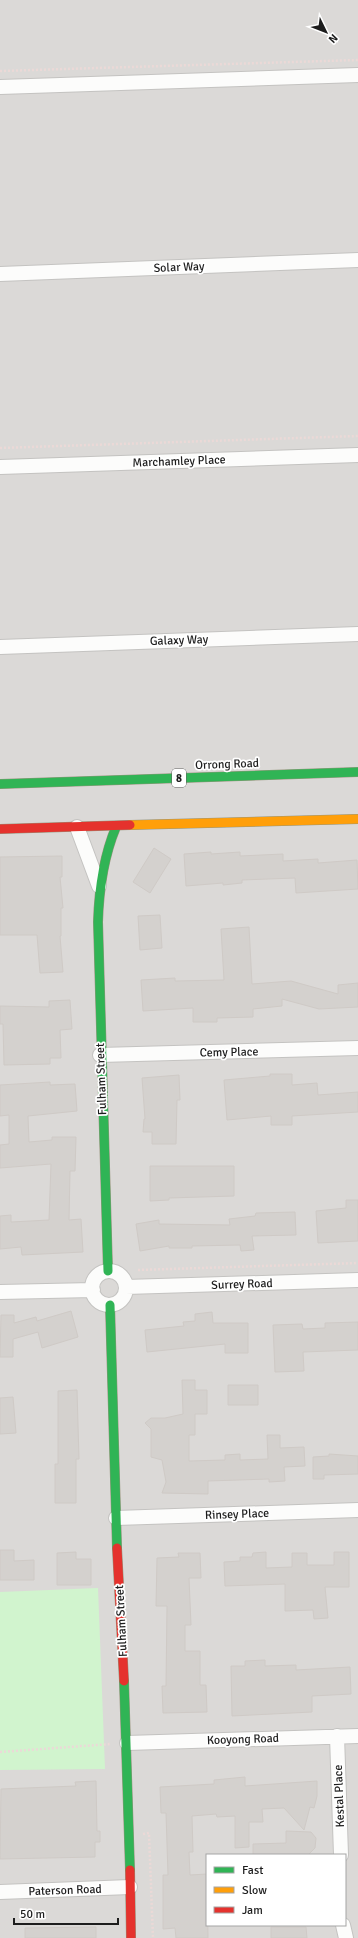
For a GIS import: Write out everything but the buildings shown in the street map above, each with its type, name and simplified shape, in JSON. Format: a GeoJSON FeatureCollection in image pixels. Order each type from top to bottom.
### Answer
{"type":"FeatureCollection","features":[{"type":"Feature","properties":{"kind":"main road","name":"Orrong Road"},"geometry":{"type":"LineString","coordinates":[[0,784],[358,772]]}},
{"type":"Feature","properties":{"kind":"main road"},"geometry":{"type":"LineString","coordinates":[[0,829],[116,827],[358,819]]}},
{"type":"Feature","properties":{"kind":"main road","name":"Fulham Street"},"geometry":{"type":"LineString","coordinates":[[108,1271],[100,1055],[99,886],[107,843],[116,827]]}},
{"type":"Feature","properties":{"kind":"main road","name":"Fulham Street"},"geometry":{"type":"LineString","coordinates":[[110,1305],[116,1518],[127,1743],[131,1938]]}},
{"type":"Feature","properties":{"kind":"street"},"geometry":{"type":"LineString","coordinates":[[0,87],[358,75]]}},
{"type":"Feature","properties":{"kind":"street","name":"Solar Way"},"geometry":{"type":"LineString","coordinates":[[0,274],[358,260]]}},
{"type":"Feature","properties":{"kind":"street","name":"Marchamley Place"},"geometry":{"type":"LineString","coordinates":[[0,467],[358,454]]}},
{"type":"Feature","properties":{"kind":"street","name":"Galaxy Way"},"geometry":{"type":"LineString","coordinates":[[0,647],[358,634]]}},
{"type":"Feature","properties":{"kind":"street","name":"Fulham Street"},"geometry":{"type":"LineString","coordinates":[[78,827],[82,844],[99,886]]}},
{"type":"Feature","properties":{"kind":"street","name":"Cemy Place"},"geometry":{"type":"LineString","coordinates":[[100,1055],[358,1048]]}},
{"type":"Feature","properties":{"kind":"street"},"geometry":{"type":"LineString","coordinates":[[108,1271],[122,1277],[126,1287],[124,1296],[110,1305],[98,1301],[93,1290],[93,1284],[98,1275],[108,1271]]}},
{"type":"Feature","properties":{"kind":"street","name":"Surrey Road"},"geometry":{"type":"LineString","coordinates":[[126,1287],[358,1280]]}},
{"type":"Feature","properties":{"kind":"street"},"geometry":{"type":"LineString","coordinates":[[0,1292],[93,1290]]}},
{"type":"Feature","properties":{"kind":"street","name":"Rinsey Place"},"geometry":{"type":"LineString","coordinates":[[116,1518],[358,1510]]}},
{"type":"Feature","properties":{"kind":"street","name":"Kestal Place"},"geometry":{"type":"LineString","coordinates":[[337,1736],[341,1854]]}},
{"type":"Feature","properties":{"kind":"street","name":"Kooyong Road"},"geometry":{"type":"LineString","coordinates":[[127,1743],[358,1736]]}},
{"type":"Feature","properties":{"kind":"street","name":"Paterson Road"},"geometry":{"type":"LineString","coordinates":[[0,1892],[130,1887]]}},
{"type":"Feature","properties":{"kind":"street"},"geometry":{"type":"LineString","coordinates":[[343,1926],[346,1938]]}},
{"type":"Feature","properties":{"kind":"path"},"geometry":{"type":"LineString","coordinates":[[0,71],[358,60]]}},
{"type":"Feature","properties":{"kind":"path"},"geometry":{"type":"LineString","coordinates":[[0,448],[358,436]]}},
{"type":"Feature","properties":{"kind":"path"},"geometry":{"type":"LineString","coordinates":[[138,1270],[358,1263]]}},
{"type":"Feature","properties":{"kind":"path"},"geometry":{"type":"LineString","coordinates":[[0,1752],[127,1743]]}},
{"type":"Feature","properties":{"kind":"shaded area"},"geometry":{"type":"Polygon","coordinates":[[[0,0],[358,0],[358,1938],[0,1938],[0,0]]]}},
{"type":"Feature","properties":{"kind":"green space"},"geometry":{"type":"Polygon","coordinates":[[[98,1588],[105,1769],[0,1770],[0,1592],[98,1588]]]}},
{"type":"Feature","properties":{"kind":"traffic: fast"},"geometry":{"type":"LineString","coordinates":[[0,784],[358,772]]}},
{"type":"Feature","properties":{"kind":"traffic: fast"},"geometry":{"type":"LineString","coordinates":[[108,1271],[98,922],[102,874],[116,827]]}},
{"type":"Feature","properties":{"kind":"traffic: fast"},"geometry":{"type":"LineString","coordinates":[[110,1305],[117,1548]]}},
{"type":"Feature","properties":{"kind":"traffic: fast"},"geometry":{"type":"LineString","coordinates":[[124,1681],[130,1870]]}},
{"type":"Feature","properties":{"kind":"traffic: slow"},"geometry":{"type":"LineString","coordinates":[[130,825],[358,819]]}},
{"type":"Feature","properties":{"kind":"traffic: jam"},"geometry":{"type":"LineString","coordinates":[[0,829],[130,825]]}},
{"type":"Feature","properties":{"kind":"traffic: jam"},"geometry":{"type":"LineString","coordinates":[[117,1548],[124,1681]]}},
{"type":"Feature","properties":{"kind":"traffic: jam"},"geometry":{"type":"LineString","coordinates":[[130,1870],[131,1938]]}}]}
